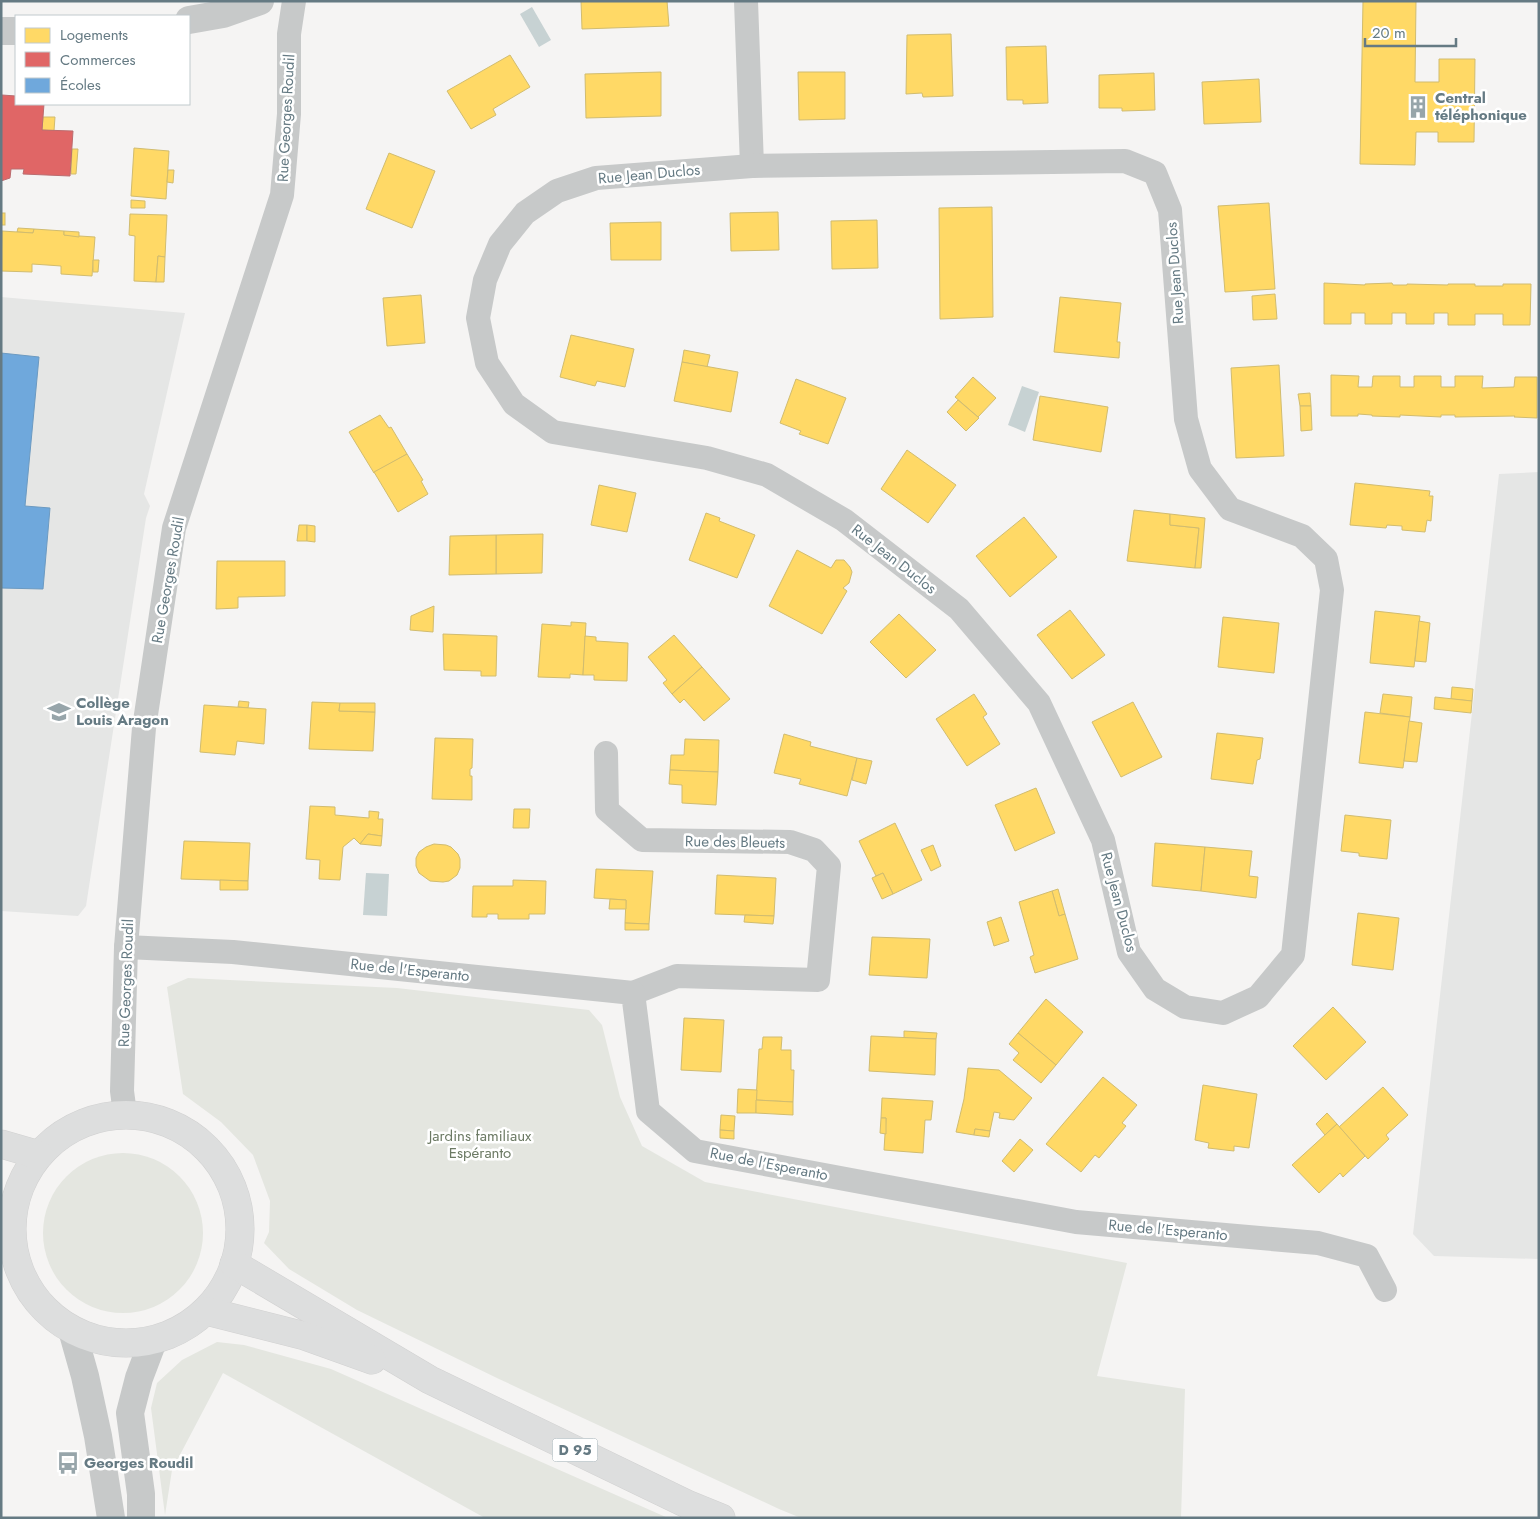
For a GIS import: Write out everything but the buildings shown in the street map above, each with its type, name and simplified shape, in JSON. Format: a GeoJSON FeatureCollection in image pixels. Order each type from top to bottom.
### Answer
{"type":"FeatureCollection","features":[{"type":"Feature","properties":{"kind":"main road"},"geometry":{"type":"LineString","coordinates":[[125,1114],[160,1120],[192,1136],[218,1161],[234,1193],[240,1228],[234,1264],[223,1290],[206,1311],[178,1331],[153,1341],[108,1342],[72,1330],[46,1310],[25,1283],[14,1252],[7,1214],[21,1184],[39,1154],[64,1133],[93,1119],[125,1114]]}},
{"type":"Feature","properties":{"kind":"main road"},"geometry":{"type":"LineString","coordinates":[[1,1144],[39,1154]]}},
{"type":"Feature","properties":{"kind":"main road","name":"D 95"},"geometry":{"type":"LineString","coordinates":[[234,1264],[430,1380],[689,1505],[722,1518]]}},
{"type":"Feature","properties":{"kind":"main road","name":"D 95"},"geometry":{"type":"LineString","coordinates":[[206,1311],[306,1336],[430,1380]]}},
{"type":"Feature","properties":{"kind":"street"},"geometry":{"type":"LineString","coordinates":[[190,20],[224,14],[260,1]]}},
{"type":"Feature","properties":{"kind":"street","name":"Rue Georges Roudil"},"geometry":{"type":"LineString","coordinates":[[125,1114],[122,1091],[126,948],[144,728],[174,528],[282,195],[289,114],[289,34],[294,1]]}},
{"type":"Feature","properties":{"kind":"street"},"geometry":{"type":"LineString","coordinates":[[746,1],[752,166]]}},
{"type":"Feature","properties":{"kind":"street"},"geometry":{"type":"LineString","coordinates":[[1,31],[15,32]]}},
{"type":"Feature","properties":{"kind":"street","name":"Rue Jean Duclos"},"geometry":{"type":"LineString","coordinates":[[1124,161],[1155,173],[1170,210],[1186,419],[1200,469],[1230,509],[1302,536],[1326,559],[1332,590],[1293,955],[1258,997],[1223,1013],[1185,1007],[1155,989],[1129,952],[1103,840],[1039,703],[959,609],[844,520],[767,475],[707,458],[553,432],[514,404],[488,363],[478,318],[485,280],[500,244],[525,213],[557,191],[596,178],[752,166],[1124,161]]}},
{"type":"Feature","properties":{"kind":"street","name":"Rue des Bleuets"},"geometry":{"type":"LineString","coordinates":[[606,753],[607,810],[642,840],[790,842],[814,850],[829,866],[818,980],[677,976],[633,993]]}},
{"type":"Feature","properties":{"kind":"street","name":"Rue de l'Esperanto"},"geometry":{"type":"LineString","coordinates":[[126,948],[232,952],[633,993],[648,1111],[695,1150],[1076,1222],[1318,1243],[1367,1256],[1385,1290]]}},
{"type":"Feature","properties":{"kind":"street"},"geometry":{"type":"LineString","coordinates":[[72,1330],[85,1376],[98,1436],[111,1518]]}},
{"type":"Feature","properties":{"kind":"street"},"geometry":{"type":"LineString","coordinates":[[142,1518],[141,1494],[130,1414],[139,1378],[153,1341]]}},
{"type":"Feature","properties":{"kind":"shaded area"},"geometry":{"type":"Polygon","coordinates":[[[532,7],[551,40],[539,47],[520,14],[532,7]]]}},
{"type":"Feature","properties":{"kind":"shaded area","name":"Collège Louis Aragon"},"geometry":{"type":"Polygon","coordinates":[[[1,297],[185,313],[144,494],[150,506],[146,518],[86,906],[78,916],[1,911],[1,297]]]}},
{"type":"Feature","properties":{"kind":"shaded area"},"geometry":{"type":"Polygon","coordinates":[[[1022,386],[1039,392],[1025,432],[1008,425],[1022,386]]]}},
{"type":"Feature","properties":{"kind":"shaded area"},"geometry":{"type":"Polygon","coordinates":[[[1539,472],[1539,1259],[1434,1256],[1413,1234],[1499,474],[1539,472]]]}},
{"type":"Feature","properties":{"kind":"shaded area"},"geometry":{"type":"Polygon","coordinates":[[[366,873],[389,874],[387,916],[363,915],[366,873]]]}},
{"type":"Feature","properties":{"kind":"green space","name":"Jardins familiaux Espéranto"},"geometry":{"type":"Polygon","coordinates":[[[188,978],[397,988],[589,1010],[602,1025],[620,1097],[642,1146],[705,1182],[1127,1263],[1097,1376],[1185,1389],[1181,1518],[801,1518],[499,1379],[357,1310],[289,1269],[264,1243],[269,1232],[270,1201],[253,1155],[221,1122],[183,1094],[167,987],[188,978]]]}},
{"type":"Feature","properties":{"kind":"green space"},"geometry":{"type":"Polygon","coordinates":[[[123,1153],[154,1159],[174,1171],[185,1182],[197,1202],[203,1233],[197,1264],[185,1284],[174,1295],[154,1307],[123,1313],[92,1307],[72,1295],[61,1284],[49,1264],[43,1233],[49,1202],[61,1182],[72,1171],[92,1159],[123,1153]]]}},
{"type":"Feature","properties":{"kind":"green space"},"geometry":{"type":"Polygon","coordinates":[[[217,1342],[244,1345],[331,1369],[668,1518],[485,1518],[223,1373],[172,1470],[165,1515],[151,1408],[157,1383],[182,1360],[217,1342]]]}},
{"type":"Feature","properties":{"kind":"place","name":"Central téléphonique"},"geometry":{"type":"Point","coordinates":[1418,107]}},
{"type":"Feature","properties":{"kind":"place","name":"Collège Louis Aragon"},"geometry":{"type":"Point","coordinates":[59,712]}},
{"type":"Feature","properties":{"kind":"place","name":"Georges Roudil"},"geometry":{"type":"Point","coordinates":[68,1463]}}]}
